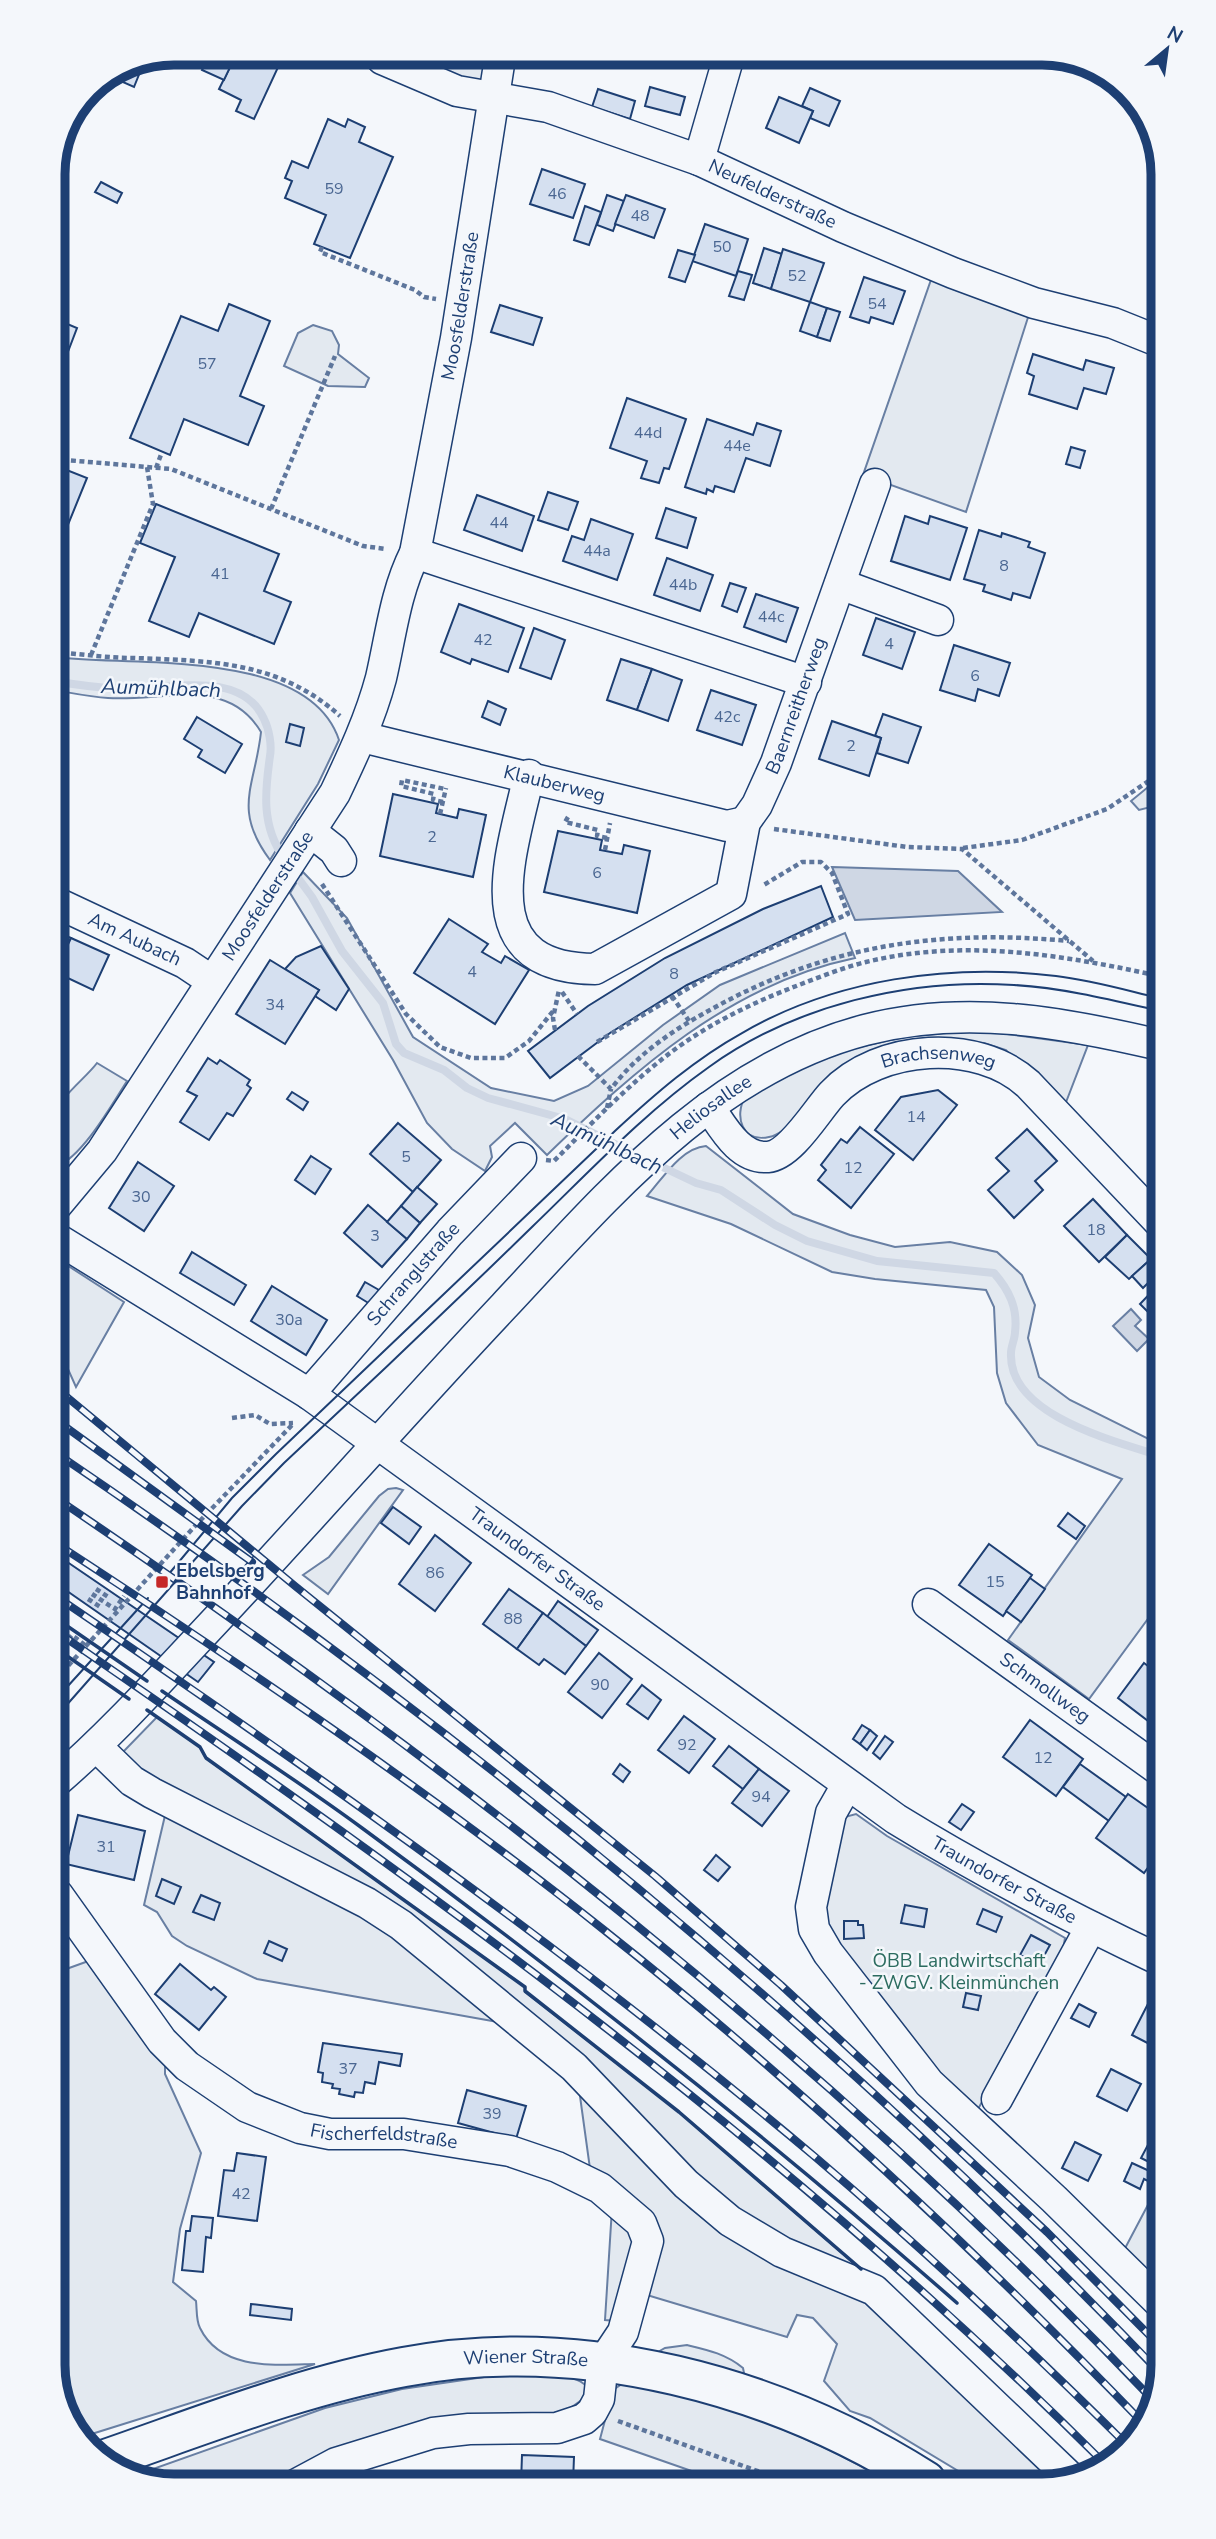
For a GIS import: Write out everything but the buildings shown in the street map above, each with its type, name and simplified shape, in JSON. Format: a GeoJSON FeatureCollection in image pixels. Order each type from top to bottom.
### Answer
{"type":"FeatureCollection","features":[{"type":"Feature","properties":{"kind":"main road","name":"Wiener Straße"},"geometry":{"type":"LineString","coordinates":[[114,2456],[343,2380],[405,2366],[509,2357],[603,2362]]}},
{"type":"Feature","properties":{"kind":"main road"},"geometry":{"type":"LineString","coordinates":[[603,2362],[697,2381],[762,2403],[860,2444],[914,2474]]}},
{"type":"Feature","properties":{"kind":"street","name":"Neufelderstraße"},"geometry":{"type":"LineString","coordinates":[[397,65],[457,90],[548,107],[699,160],[843,227],[953,273],[1034,303],[1113,323],[1151,338]]}},
{"type":"Feature","properties":{"kind":"street","name":"Moosfelderstraße"},"geometry":{"type":"LineString","coordinates":[[65,1195],[102,1151],[335,793],[363,734],[381,677],[401,580],[415,553],[461,304],[499,65]]}},
{"type":"Feature","properties":{"kind":"street"},"geometry":{"type":"LineString","coordinates":[[699,160],[726,65]]}},
{"type":"Feature","properties":{"kind":"street","name":"Baernreitherweg"},"geometry":{"type":"LineString","coordinates":[[731,894],[745,822],[757,805],[776,762],[875,484]]}},
{"type":"Feature","properties":{"kind":"street"},"geometry":{"type":"LineString","coordinates":[[415,553],[806,681]]}},
{"type":"Feature","properties":{"kind":"street"},"geometry":{"type":"LineString","coordinates":[[840,584],[938,621]]}},
{"type":"Feature","properties":{"kind":"street","name":"Klauberweg"},"geometry":{"type":"LineString","coordinates":[[363,734],[727,826],[745,822]]}},
{"type":"Feature","properties":{"kind":"street"},"geometry":{"type":"LineString","coordinates":[[529,775],[505,887],[508,908],[525,945],[562,977],[595,969],[731,894]]}},
{"type":"Feature","properties":{"kind":"street"},"geometry":{"type":"LineString","coordinates":[[295,854],[334,850],[331,871]]}},
{"type":"Feature","properties":{"kind":"street","name":"Am Aubach"},"geometry":{"type":"LineString","coordinates":[[65,907],[185,963],[212,981]]}},
{"type":"Feature","properties":{"kind":"street","name":"Heliosallee"},"geometry":{"type":"LineString","coordinates":[[378,1442],[550,1255],[633,1172],[709,1107],[751,1078],[806,1050],[864,1030],[914,1021],[975,1016],[1026,1019],[1151,1043]]}},
{"type":"Feature","properties":{"kind":"street","name":"Brachsenweg"},"geometry":{"type":"LineString","coordinates":[[709,1107],[738,1146],[753,1155],[770,1157],[792,1141],[833,1093],[852,1077],[884,1062],[923,1054],[960,1054],[990,1060],[1013,1070],[1028,1084],[1151,1214]]}},
{"type":"Feature","properties":{"kind":"street","name":"Schranglstraße"},"geometry":{"type":"LineString","coordinates":[[309,1394],[450,1232],[521,1158]]}},
{"type":"Feature","properties":{"kind":"street"},"geometry":{"type":"LineString","coordinates":[[65,1244],[309,1394],[378,1442],[295,1537],[97,1747],[65,1774]]}},
{"type":"Feature","properties":{"kind":"street","name":"Traundorfer Straße"},"geometry":{"type":"LineString","coordinates":[[378,1442],[550,1571],[847,1785],[951,1853],[1151,1956]]}},
{"type":"Feature","properties":{"kind":"street","name":"Schmollweg"},"geometry":{"type":"LineString","coordinates":[[928,1604],[1151,1764]]}},
{"type":"Feature","properties":{"kind":"street"},"geometry":{"type":"LineString","coordinates":[[97,1747],[132,1781],[152,1793],[367,1903],[401,1925],[574,2067],[709,2205],[753,2236],[782,2252],[874,2290],[1064,2472]]}},
{"type":"Feature","properties":{"kind":"street"},"geometry":{"type":"LineString","coordinates":[[847,1785],[831,1813],[811,1907],[814,1929],[828,1952],[929,2082],[1151,2295]]}},
{"type":"Feature","properties":{"kind":"street","name":"Fischerfeldstraße"},"geometry":{"type":"LineString","coordinates":[[65,1905],[162,2041],[197,2074],[247,2107],[300,2128],[330,2134],[404,2134],[510,2151],[557,2168],[600,2189],[624,2206],[641,2223],[648,2241],[624,2332],[603,2362]]}},
{"type":"Feature","properties":{"kind":"street","name":"Traundorfer Straße"},"geometry":{"type":"LineString","coordinates":[[997,2099],[1091,1927]]}},
{"type":"Feature","properties":{"kind":"street","name":"Wiener Straße"},"geometry":{"type":"LineString","coordinates":[[592,2412],[599,2399],[603,2362]]}},
{"type":"Feature","properties":{"kind":"street"},"geometry":{"type":"LineString","coordinates":[[316,2474],[336,2463],[433,2434],[469,2429],[557,2428],[572,2425],[592,2412]]}},
{"type":"Feature","properties":{"kind":"path"},"geometry":{"type":"LineString","coordinates":[[322,247],[320,252],[415,290],[424,297],[461,304]]}},
{"type":"Feature","properties":{"kind":"path"},"geometry":{"type":"LineString","coordinates":[[271,509],[335,356]]}},
{"type":"Feature","properties":{"kind":"path"},"geometry":{"type":"LineString","coordinates":[[156,468],[162,452]]}},
{"type":"Feature","properties":{"kind":"path"},"geometry":{"type":"LineString","coordinates":[[65,460],[171,469],[363,546],[415,553]]}},
{"type":"Feature","properties":{"kind":"path"},"geometry":{"type":"LineString","coordinates":[[91,655],[153,504],[147,467]]}},
{"type":"Feature","properties":{"kind":"path"},"geometry":{"type":"LineString","coordinates":[[65,653],[236,664],[271,674],[310,693],[363,734]]}},
{"type":"Feature","properties":{"kind":"path"},"geometry":{"type":"LineString","coordinates":[[745,822],[784,832],[907,848],[962,849],[1022,841],[1107,809],[1151,779]]}},
{"type":"Feature","properties":{"kind":"path"},"geometry":{"type":"LineString","coordinates":[[440,814],[443,802],[445,791],[402,780],[401,786],[434,794],[433,800],[443,802]]}},
{"type":"Feature","properties":{"kind":"path"},"geometry":{"type":"LineString","coordinates":[[605,850],[609,827],[566,817],[565,822],[598,830],[597,836],[607,838]]}},
{"type":"Feature","properties":{"kind":"path"},"geometry":{"type":"LineString","coordinates":[[962,849],[1093,962]]}},
{"type":"Feature","properties":{"kind":"path"},"geometry":{"type":"LineString","coordinates":[[597,1042],[672,995],[754,953],[848,915],[832,873],[825,865],[814,860],[793,866],[743,895],[731,894]]}},
{"type":"Feature","properties":{"kind":"path"},"geometry":{"type":"LineString","coordinates":[[331,871],[406,1014],[440,1047],[471,1058],[505,1058],[535,1035],[554,1010]]}},
{"type":"Feature","properties":{"kind":"path"},"geometry":{"type":"LineString","coordinates":[[607,1108],[611,1089],[626,1069],[689,1021],[790,971],[875,946],[973,936],[1069,942]]}},
{"type":"Feature","properties":{"kind":"path"},"geometry":{"type":"LineString","coordinates":[[571,1144],[607,1108],[671,1053],[716,1022],[764,999],[866,962],[917,954],[979,950],[1030,952],[1151,974]]}},
{"type":"Feature","properties":{"kind":"path"},"geometry":{"type":"LineString","coordinates":[[555,1030],[554,1010],[562,977]]}},
{"type":"Feature","properties":{"kind":"path"},"geometry":{"type":"LineString","coordinates":[[562,977],[578,1014]]}},
{"type":"Feature","properties":{"kind":"path"},"geometry":{"type":"LineString","coordinates":[[672,995],[689,1021]]}},
{"type":"Feature","properties":{"kind":"path"},"geometry":{"type":"LineString","coordinates":[[578,1056],[611,1089]]}},
{"type":"Feature","properties":{"kind":"path"},"geometry":{"type":"LineString","coordinates":[[65,1669],[294,1423],[271,1424],[255,1415],[232,1418]]}},
{"type":"Feature","properties":{"kind":"path"},"geometry":{"type":"LineString","coordinates":[[92,1594],[110,1598]]}},
{"type":"Feature","properties":{"kind":"path"},"geometry":{"type":"LineString","coordinates":[[92,1594],[102,1608]]}},
{"type":"Feature","properties":{"kind":"path"},"geometry":{"type":"LineString","coordinates":[[92,1594],[115,1609]]}},
{"type":"Feature","properties":{"kind":"path"},"geometry":{"type":"LineString","coordinates":[[106,1622],[124,1596]]}},
{"type":"Feature","properties":{"kind":"path"},"geometry":{"type":"LineString","coordinates":[[65,1643],[72,1635],[86,1646]]}},
{"type":"Feature","properties":{"kind":"path"},"geometry":{"type":"LineString","coordinates":[[592,2412],[766,2474]]}},
{"type":"Feature","properties":{"kind":"green space"},"geometry":{"type":"Polygon","coordinates":[[[425,65],[491,65],[482,85],[425,65]]]}},
{"type":"Feature","properties":{"kind":"green space"},"geometry":{"type":"Polygon","coordinates":[[[933,274],[1031,308],[966,512],[863,475],[933,274]]]}},
{"type":"Feature","properties":{"kind":"green space"},"geometry":{"type":"Polygon","coordinates":[[[313,325],[332,331],[339,345],[338,354],[369,378],[365,387],[328,386],[284,366],[298,333],[313,325]]]}},
{"type":"Feature","properties":{"kind":"green space"},"geometry":{"type":"Polygon","coordinates":[[[65,658],[214,667],[256,676],[292,689],[321,710],[339,740],[318,784],[270,860],[258,842],[249,812],[251,783],[261,732],[247,714],[230,703],[212,697],[88,696],[65,692],[65,658]]]}},
{"type":"Feature","properties":{"kind":"green space"},"geometry":{"type":"Polygon","coordinates":[[[1151,785],[1151,807],[1139,810],[1131,801],[1151,785]]]}},
{"type":"Feature","properties":{"kind":"green space"},"geometry":{"type":"Polygon","coordinates":[[[303,872],[347,918],[413,1037],[491,1088],[554,1101],[588,1086],[663,1025],[720,985],[845,933],[855,958],[810,970],[726,1009],[651,1062],[547,1155],[515,1123],[490,1146],[492,1157],[485,1171],[452,1149],[427,1123],[393,1060],[290,893],[303,872]]]}},
{"type":"Feature","properties":{"kind":"green space"},"geometry":{"type":"Polygon","coordinates":[[[978,1030],[1088,1045],[1063,1110],[1006,1050],[984,1043],[935,1040],[800,1113],[774,1136],[752,1136],[743,1126],[740,1112],[745,1097],[828,1054],[904,1037],[978,1030]]]}},
{"type":"Feature","properties":{"kind":"green space"},"geometry":{"type":"Polygon","coordinates":[[[97,1063],[127,1081],[86,1142],[65,1162],[65,1097],[97,1063]]]}},
{"type":"Feature","properties":{"kind":"green space"},"geometry":{"type":"Polygon","coordinates":[[[706,1146],[793,1214],[850,1235],[895,1247],[950,1242],[997,1252],[1022,1275],[1035,1305],[1028,1338],[1039,1377],[1070,1400],[1151,1440],[1151,1615],[1089,1699],[1008,1640],[1122,1479],[1038,1445],[1006,1403],[997,1373],[994,1307],[986,1290],[832,1272],[731,1224],[647,1196],[681,1158],[706,1146]]]}},
{"type":"Feature","properties":{"kind":"green space"},"geometry":{"type":"Polygon","coordinates":[[[65,1264],[124,1302],[76,1387],[65,1366],[65,1264]]]}},
{"type":"Feature","properties":{"kind":"green space"},"geometry":{"type":"Polygon","coordinates":[[[388,1489],[403,1490],[328,1594],[303,1575],[329,1557],[379,1496],[388,1489]]]}},
{"type":"Feature","properties":{"kind":"green space"},"geometry":{"type":"Polygon","coordinates":[[[157,1717],[200,1747],[206,1758],[525,1987],[525,1992],[679,2112],[865,2273],[745,2222],[416,1925],[140,1774],[122,1753],[157,1717]]]}},
{"type":"Feature","properties":{"kind":"green space"},"geometry":{"type":"Polygon","coordinates":[[[167,1807],[351,1902],[509,2024],[257,1979],[187,1946],[172,1936],[157,1912],[144,1905],[167,1807]]]}},
{"type":"Feature","properties":{"kind":"green space","name":"ÖBB Landwirtschaft - ZWGV. Kleinmünchen"},"geometry":{"type":"Polygon","coordinates":[[[856,1814],[887,1836],[1065,1938],[1063,1950],[976,2113],[946,2085],[822,1928],[841,1818],[856,1814]]]}},
{"type":"Feature","properties":{"kind":"green space"},"geometry":{"type":"Polygon","coordinates":[[[94,1959],[165,2059],[165,2074],[201,2153],[180,2229],[173,2282],[196,2301],[200,2328],[209,2342],[235,2359],[267,2364],[315,2364],[90,2435],[79,2420],[67,2387],[65,2366],[65,1969],[94,1959]]]}},
{"type":"Feature","properties":{"kind":"green space"},"geometry":{"type":"Polygon","coordinates":[[[579,2089],[690,2208],[726,2236],[864,2299],[1050,2473],[963,2474],[870,2418],[850,2411],[824,2381],[837,2344],[813,2318],[797,2315],[787,2337],[647,2295],[640,2323],[605,2320],[612,2208],[591,2176],[579,2089]]]}},
{"type":"Feature","properties":{"kind":"green space"},"geometry":{"type":"Polygon","coordinates":[[[1151,2199],[1151,2282],[1122,2254],[1151,2199]]]}},
{"type":"Feature","properties":{"kind":"green space"},"geometry":{"type":"Polygon","coordinates":[[[687,2345],[723,2356],[737,2363],[744,2373],[737,2377],[661,2356],[658,2352],[665,2348],[687,2345]]]}},
{"type":"Feature","properties":{"kind":"green space"},"geometry":{"type":"Polygon","coordinates":[[[529,2375],[572,2378],[582,2382],[588,2389],[583,2399],[569,2409],[550,2414],[461,2415],[409,2425],[344,2451],[300,2474],[166,2474],[148,2471],[325,2408],[402,2389],[491,2376],[529,2375]]]}},
{"type":"Feature","properties":{"kind":"green space"},"geometry":{"type":"Polygon","coordinates":[[[625,2382],[727,2409],[825,2448],[875,2474],[700,2474],[600,2439],[613,2390],[625,2382]]]}},
{"type":"Feature","properties":{"kind":"shaded area"},"geometry":{"type":"Polygon","coordinates":[[[832,867],[958,871],[1002,912],[855,920],[832,867]]]}},
{"type":"Feature","properties":{"kind":"shaded area"},"geometry":{"type":"Polygon","coordinates":[[[1131,1309],[1141,1320],[1135,1326],[1149,1339],[1137,1351],[1113,1326],[1131,1309]]]}},
{"type":"Feature","properties":{"kind":"waterway","name":"Aumühlbach"},"geometry":{"type":"LineString","coordinates":[[65,683],[123,689],[181,685],[221,687],[238,693],[253,703],[264,719],[270,737],[266,808],[271,833],[284,858]]}},
{"type":"Feature","properties":{"kind":"waterway","name":"Aumühlbach"},"geometry":{"type":"LineString","coordinates":[[293,871],[312,897],[342,951],[383,1003],[396,1044],[404,1053],[444,1070],[467,1088],[488,1098],[565,1119],[639,1156]]}},
{"type":"Feature","properties":{"kind":"waterway","name":"Aumühlbach"},"geometry":{"type":"LineString","coordinates":[[654,1163],[696,1183],[721,1190],[775,1225],[807,1241],[877,1261],[994,1273],[1014,1307],[1016,1323],[1011,1353],[1015,1375],[1027,1393],[1045,1409],[1067,1422],[1151,1453]]}},
{"type":"Feature","properties":{"kind":"tram line"},"geometry":{"type":"LineString","coordinates":[[168,1575],[232,1498],[276,1454],[616,1130],[676,1078],[742,1033],[815,999],[894,979],[935,974],[975,972],[1056,976],[1151,996]]}},
{"type":"Feature","properties":{"kind":"tram line"},"geometry":{"type":"LineString","coordinates":[[65,1707],[242,1506],[284,1463],[640,1123],[685,1085],[742,1045],[778,1027],[854,1000],[934,986],[974,984],[1033,987],[1088,995],[1151,1009]]}},
{"type":"Feature","properties":{"kind":"tram line"},"geometry":{"type":"LineString","coordinates":[[65,1689],[148,1598]]}},
{"type":"Feature","properties":{"kind":"railway"},"geometry":{"type":"LineString","coordinates":[[65,1395],[295,1586],[655,1876],[781,1985],[1047,2232],[1151,2337]]}},
{"type":"Feature","properties":{"kind":"railway"},"geometry":{"type":"LineString","coordinates":[[65,1427],[252,1562]]}},
{"type":"Feature","properties":{"kind":"railway"},"geometry":{"type":"LineString","coordinates":[[65,1459],[350,1662],[493,1771],[633,1884],[771,2001],[905,2122],[1035,2246],[1151,2364]]}},
{"type":"Feature","properties":{"kind":"railway"},"geometry":{"type":"LineString","coordinates":[[65,1504],[348,1703],[490,1809],[629,1919],[766,2033],[899,2151],[1028,2273],[1147,2394]]}},
{"type":"Feature","properties":{"kind":"railway"},"geometry":{"type":"LineString","coordinates":[[65,1549],[197,1636],[403,1779],[604,1930],[746,2047],[883,2169],[1016,2295],[1138,2418]]}},
{"type":"Feature","properties":{"kind":"railway"},"geometry":{"type":"LineString","coordinates":[[65,1602],[347,1798],[631,2008],[854,2191],[1012,2334],[1121,2440]]}},
{"type":"Feature","properties":{"kind":"railway"},"geometry":{"type":"LineString","coordinates":[[65,1638],[332,1824],[467,1923],[731,2127],[983,2346],[1099,2458]]}},
{"type":"Feature","properties":{"kind":"wall"},"geometry":{"type":"LineString","coordinates":[[65,1625],[147,1681]]}},
{"type":"Feature","properties":{"kind":"wall"},"geometry":{"type":"LineString","coordinates":[[65,1655],[129,1699]]}},
{"type":"Feature","properties":{"kind":"wall"},"geometry":{"type":"LineString","coordinates":[[162,1691],[337,1810],[590,2000],[739,2118],[957,2303]]}},
{"type":"Feature","properties":{"kind":"wall"},"geometry":{"type":"LineString","coordinates":[[147,1710],[200,1747],[206,1758],[525,1987],[525,1991],[679,2112],[861,2269]]}},
{"type":"Feature","properties":{"kind":"place","name":"Ebelsberg Bahnhof"},"geometry":{"type":"Point","coordinates":[162,1582]}}]}
